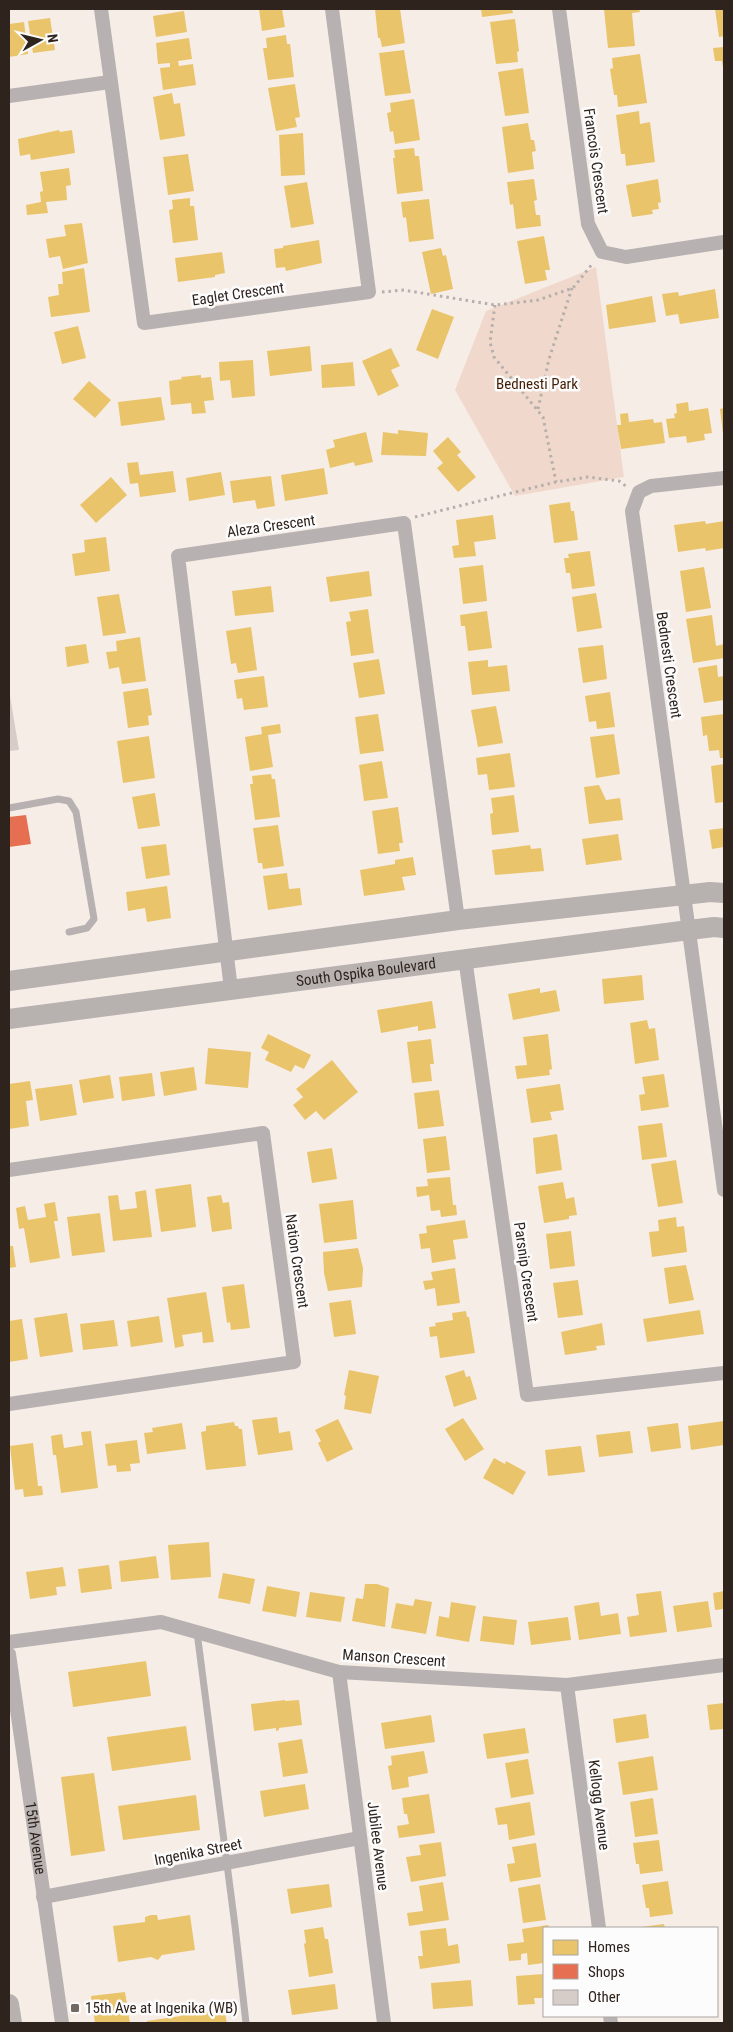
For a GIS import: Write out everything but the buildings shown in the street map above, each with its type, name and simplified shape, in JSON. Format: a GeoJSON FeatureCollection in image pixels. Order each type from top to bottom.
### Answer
{"type":"FeatureCollection","features":[{"type":"Feature","properties":{"kind":"main road"},"geometry":{"type":"LineString","coordinates":[[9,981],[458,920],[710,892],[724,894]]}},
{"type":"Feature","properties":{"kind":"main road","name":"South Ospika Boulevard"},"geometry":{"type":"LineString","coordinates":[[9,1019],[465,958],[714,927],[724,928]]}},
{"type":"Feature","properties":{"kind":"main road"},"geometry":{"type":"LineString","coordinates":[[9,2004],[12,2023]]}},
{"type":"Feature","properties":{"kind":"street","name":"Eaglet Crescent"},"geometry":{"type":"LineString","coordinates":[[101,9],[144,323],[369,292]]}},
{"type":"Feature","properties":{"kind":"street"},"geometry":{"type":"LineString","coordinates":[[332,9],[369,292]]}},
{"type":"Feature","properties":{"kind":"street","name":"Francois Crescent"},"geometry":{"type":"LineString","coordinates":[[558,9],[588,224],[602,252]]}},
{"type":"Feature","properties":{"kind":"street"},"geometry":{"type":"LineString","coordinates":[[9,96],[110,82]]}},
{"type":"Feature","properties":{"kind":"street"},"geometry":{"type":"LineString","coordinates":[[602,252],[626,257],[724,242]]}},
{"type":"Feature","properties":{"kind":"street"},"geometry":{"type":"LineString","coordinates":[[639,492],[651,486],[724,478]]}},
{"type":"Feature","properties":{"kind":"street","name":"Bednesti Crescent"},"geometry":{"type":"LineString","coordinates":[[639,492],[632,511],[724,1190]]}},
{"type":"Feature","properties":{"kind":"street"},"geometry":{"type":"LineString","coordinates":[[404,523],[458,920]]}},
{"type":"Feature","properties":{"kind":"street","name":"Aleza Crescent"},"geometry":{"type":"LineString","coordinates":[[231,990],[178,556],[404,523]]}},
{"type":"Feature","properties":{"kind":"street","name":"Parsnip Crescent"},"geometry":{"type":"LineString","coordinates":[[465,958],[527,1395],[724,1373]]}},
{"type":"Feature","properties":{"kind":"street","name":"Nation Crescent"},"geometry":{"type":"LineString","coordinates":[[9,1170],[263,1132],[294,1362],[9,1404]]}},
{"type":"Feature","properties":{"kind":"street","name":"Manson Crescent"},"geometry":{"type":"LineString","coordinates":[[9,1642],[161,1622],[339,1672],[567,1685],[724,1665]]}},
{"type":"Feature","properties":{"kind":"street","name":"15th Avenue"},"geometry":{"type":"LineString","coordinates":[[9,1654],[62,2023]]}},
{"type":"Feature","properties":{"kind":"street","name":"Jubilee Avenue"},"geometry":{"type":"LineString","coordinates":[[339,1672],[384,2023]]}},
{"type":"Feature","properties":{"kind":"street","name":"Kellogg Avenue"},"geometry":{"type":"LineString","coordinates":[[567,1685],[599,1927]]}},
{"type":"Feature","properties":{"kind":"street","name":"Ingenika Street"},"geometry":{"type":"LineString","coordinates":[[43,1897],[360,1838]]}},
{"type":"Feature","properties":{"kind":"lane"},"geometry":{"type":"LineString","coordinates":[[9,808],[58,800],[69,802],[76,812],[94,918],[87,928],[69,932]]}},
{"type":"Feature","properties":{"kind":"lane"},"geometry":{"type":"LineString","coordinates":[[197,1632],[246,2023]]}},
{"type":"Feature","properties":{"kind":"path"},"geometry":{"type":"LineString","coordinates":[[538,409],[549,359],[573,288],[602,252]]}},
{"type":"Feature","properties":{"kind":"path"},"geometry":{"type":"LineString","coordinates":[[369,292],[403,290],[495,305],[538,300],[573,288]]}},
{"type":"Feature","properties":{"kind":"path"},"geometry":{"type":"LineString","coordinates":[[495,305],[490,342],[494,357],[543,417],[556,482]]}},
{"type":"Feature","properties":{"kind":"path"},"geometry":{"type":"LineString","coordinates":[[404,523],[420,514],[556,482],[588,477],[601,477],[619,481],[639,492]]}},
{"type":"Feature","properties":{"kind":"green space","name":"Bednesti Park"},"geometry":{"type":"Polygon","coordinates":[[[596,267],[624,477],[515,496],[455,390],[486,311],[596,267]]]}},
{"type":"Feature","properties":{"kind":"place","name":"15th Ave at Ingenika (WB)"},"geometry":{"type":"Point","coordinates":[75,2008]}}]}
